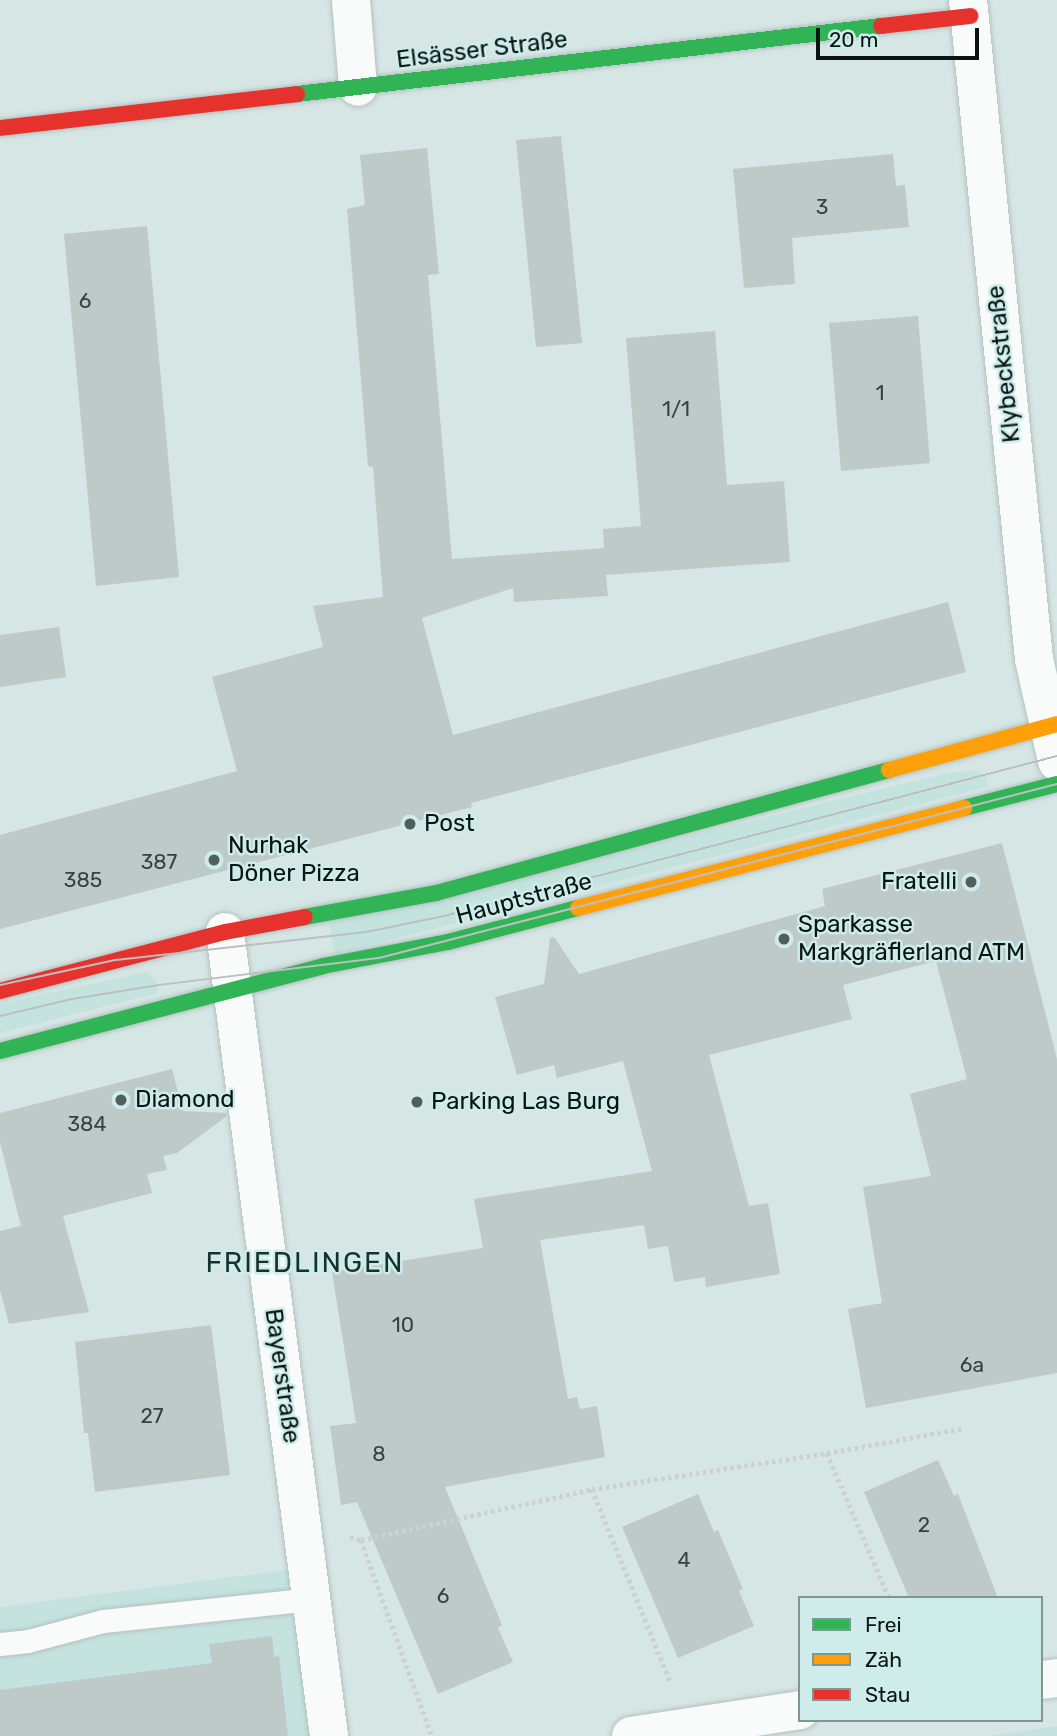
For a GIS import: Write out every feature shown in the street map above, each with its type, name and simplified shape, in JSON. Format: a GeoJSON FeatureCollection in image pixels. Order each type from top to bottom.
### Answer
{"type":"FeatureCollection","features":[{"type":"Feature","properties":{"kind":"main road","name":"Elsässer Straße"},"geometry":{"type":"LineString","coordinates":[[0,128],[358,87],[969,8]]}},
{"type":"Feature","properties":{"kind":"main road","name":"Hauptstraße"},"geometry":{"type":"LineString","coordinates":[[0,991],[225,932],[436,893],[1054,737]]}},
{"type":"Feature","properties":{"kind":"main road","name":"Hauptstraße"},"geometry":{"type":"LineString","coordinates":[[0,1051],[323,966],[449,942],[1057,784]]}},
{"type":"Feature","properties":{"kind":"street"},"geometry":{"type":"LineString","coordinates":[[351,0],[358,87]]}},
{"type":"Feature","properties":{"kind":"street","name":"Klybeckstraße"},"geometry":{"type":"LineString","coordinates":[[969,8],[1034,659],[1054,737]]}},
{"type":"Feature","properties":{"kind":"street","name":"Bayerstraße"},"geometry":{"type":"LineString","coordinates":[[225,932],[329,1736]]}},
{"type":"Feature","properties":{"kind":"street"},"geometry":{"type":"LineString","coordinates":[[631,1736],[798,1710]]}},
{"type":"Feature","properties":{"kind":"lane"},"geometry":{"type":"LineString","coordinates":[[0,1644],[28,1641],[103,1621],[311,1599]]}},
{"type":"Feature","properties":{"kind":"path"},"geometry":{"type":"LineString","coordinates":[[302,1524],[361,1540],[592,1489],[827,1453],[964,1428]]}},
{"type":"Feature","properties":{"kind":"path"},"geometry":{"type":"LineString","coordinates":[[827,1453],[888,1596]]}},
{"type":"Feature","properties":{"kind":"path"},"geometry":{"type":"LineString","coordinates":[[592,1489],[689,1727]]}},
{"type":"Feature","properties":{"kind":"path"},"geometry":{"type":"LineString","coordinates":[[361,1540],[432,1736]]}},
{"type":"Feature","properties":{"kind":"shaded area"},"geometry":{"type":"Polygon","coordinates":[[[975,771],[985,775],[988,782],[986,787],[335,954],[329,923],[952,772],[975,771]]]}},
{"type":"Feature","properties":{"kind":"shaded area"},"geometry":{"type":"Polygon","coordinates":[[[146,972],[156,980],[158,993],[0,1033],[0,1004],[146,972]]]}},
{"type":"Feature","properties":{"kind":"shaded area"},"geometry":{"type":"Polygon","coordinates":[[[319,1566],[343,1736],[0,1736],[0,1607],[319,1566]]]}},
{"type":"Feature","properties":{"kind":"shaded area"},"geometry":{"type":"Polygon","coordinates":[[[1057,1726],[1057,1736],[988,1736],[1057,1726]]]}},
{"type":"Feature","properties":{"kind":"building"},"geometry":{"type":"Polygon","coordinates":[[[561,136],[582,343],[536,347],[516,140],[561,136]]]}},
{"type":"Feature","properties":{"kind":"building"},"geometry":{"type":"Polygon","coordinates":[[[427,148],[439,274],[428,275],[452,559],[604,548],[603,529],[641,526],[626,338],[715,331],[727,485],[784,481],[790,562],[606,575],[608,596],[514,602],[513,588],[422,618],[453,735],[948,602],[966,672],[471,803],[472,807],[0,929],[0,835],[237,771],[212,677],[323,647],[313,606],[383,597],[373,467],[368,466],[347,209],[365,205],[360,155],[427,148]]]}},
{"type":"Feature","properties":{"kind":"building"},"geometry":{"type":"Polygon","coordinates":[[[893,154],[896,186],[905,185],[909,227],[792,238],[795,284],[744,288],[733,169],[893,154]]]}},
{"type":"Feature","properties":{"kind":"building"},"geometry":{"type":"Polygon","coordinates":[[[147,226],[179,577],[96,586],[64,234],[147,226]]]}},
{"type":"Feature","properties":{"kind":"building"},"geometry":{"type":"Polygon","coordinates":[[[918,316],[930,463],[841,471],[829,323],[918,316]]]}},
{"type":"Feature","properties":{"kind":"building"},"geometry":{"type":"Polygon","coordinates":[[[59,627],[66,677],[0,687],[0,635],[59,627]]]}},
{"type":"Feature","properties":{"kind":"building"},"geometry":{"type":"Polygon","coordinates":[[[1002,843],[1057,1059],[1057,1373],[866,1408],[848,1309],[882,1303],[863,1187],[931,1176],[910,1094],[967,1079],[936,961],[843,985],[852,1019],[709,1055],[749,1206],[768,1203],[780,1274],[706,1287],[705,1277],[674,1282],[668,1246],[648,1249],[644,1225],[540,1240],[568,1399],[577,1397],[580,1409],[597,1406],[605,1457],[445,1487],[502,1625],[498,1628],[513,1662],[438,1694],[357,1502],[341,1505],[330,1426],[356,1423],[332,1272],[483,1248],[474,1199],[652,1171],[623,1061],[557,1078],[554,1065],[517,1075],[495,997],[544,984],[550,938],[554,937],[579,974],[825,906],[822,889],[1002,843]]]}},
{"type":"Feature","properties":{"kind":"building"},"geometry":{"type":"Polygon","coordinates":[[[172,1069],[183,1111],[226,1113],[227,1116],[177,1153],[163,1156],[167,1170],[147,1174],[152,1193],[63,1216],[89,1312],[9,1324],[0,1290],[0,1231],[21,1226],[0,1142],[0,1113],[172,1069]]]}},
{"type":"Feature","properties":{"kind":"building"},"geometry":{"type":"Polygon","coordinates":[[[211,1325],[230,1475],[95,1492],[88,1433],[84,1433],[75,1342],[211,1325]]]}},
{"type":"Feature","properties":{"kind":"building"},"geometry":{"type":"Polygon","coordinates":[[[938,1460],[954,1496],[958,1494],[997,1596],[908,1596],[864,1492],[938,1460]]]}},
{"type":"Feature","properties":{"kind":"building"},"geometry":{"type":"Polygon","coordinates":[[[698,1494],[714,1532],[718,1530],[743,1589],[739,1591],[754,1626],[678,1658],[622,1527],[698,1494]]]}},
{"type":"Feature","properties":{"kind":"building"},"geometry":{"type":"Polygon","coordinates":[[[272,1636],[274,1657],[279,1656],[288,1736],[0,1736],[0,1690],[212,1663],[209,1644],[272,1636]]]}},
{"type":"Feature","properties":{"kind":"tram line"},"geometry":{"type":"LineString","coordinates":[[0,985],[116,960],[366,932],[444,916],[1057,756]]}},
{"type":"Feature","properties":{"kind":"tram line"},"geometry":{"type":"LineString","coordinates":[[0,1016],[72,999],[159,985],[379,958],[1057,784]]}},
{"type":"Feature","properties":{"kind":"traffic: fast"},"geometry":{"type":"LineString","coordinates":[[297,94],[881,26]]}},
{"type":"Feature","properties":{"kind":"traffic: fast"},"geometry":{"type":"LineString","coordinates":[[305,917],[436,893],[889,770]]}},
{"type":"Feature","properties":{"kind":"traffic: fast"},"geometry":{"type":"LineString","coordinates":[[964,808],[1057,784]]}},
{"type":"Feature","properties":{"kind":"traffic: fast"},"geometry":{"type":"LineString","coordinates":[[0,1051],[323,966],[448,942],[578,908]]}},
{"type":"Feature","properties":{"kind":"traffic: slow"},"geometry":{"type":"LineString","coordinates":[[889,770],[1057,724]]}},
{"type":"Feature","properties":{"kind":"traffic: slow"},"geometry":{"type":"LineString","coordinates":[[578,908],[964,808]]}},
{"type":"Feature","properties":{"kind":"traffic: jam"},"geometry":{"type":"LineString","coordinates":[[881,26],[970,16]]}},
{"type":"Feature","properties":{"kind":"traffic: jam"},"geometry":{"type":"LineString","coordinates":[[0,128],[297,94]]}},
{"type":"Feature","properties":{"kind":"traffic: jam"},"geometry":{"type":"LineString","coordinates":[[0,991],[225,932],[305,917]]}},
{"type":"Feature","properties":{"kind":"place","name":"Post"},"geometry":{"type":"Point","coordinates":[410,824]}},
{"type":"Feature","properties":{"kind":"place","name":"Nurhak Döner Pizza"},"geometry":{"type":"Point","coordinates":[214,860]}},
{"type":"Feature","properties":{"kind":"place","name":"Fratelli"},"geometry":{"type":"Point","coordinates":[971,882]}},
{"type":"Feature","properties":{"kind":"place","name":"Sparkasse Markgräflerland ATM"},"geometry":{"type":"Point","coordinates":[784,939]}},
{"type":"Feature","properties":{"kind":"place","name":"Diamond"},"geometry":{"type":"Point","coordinates":[121,1100]}},
{"type":"Feature","properties":{"kind":"place","name":"Parking Las Burg"},"geometry":{"type":"Point","coordinates":[417,1102]}},
{"type":"Feature","properties":{"kind":"district","name":"FRIEDLINGEN"},"geometry":{"type":"Point","coordinates":[305,1263]}}]}
